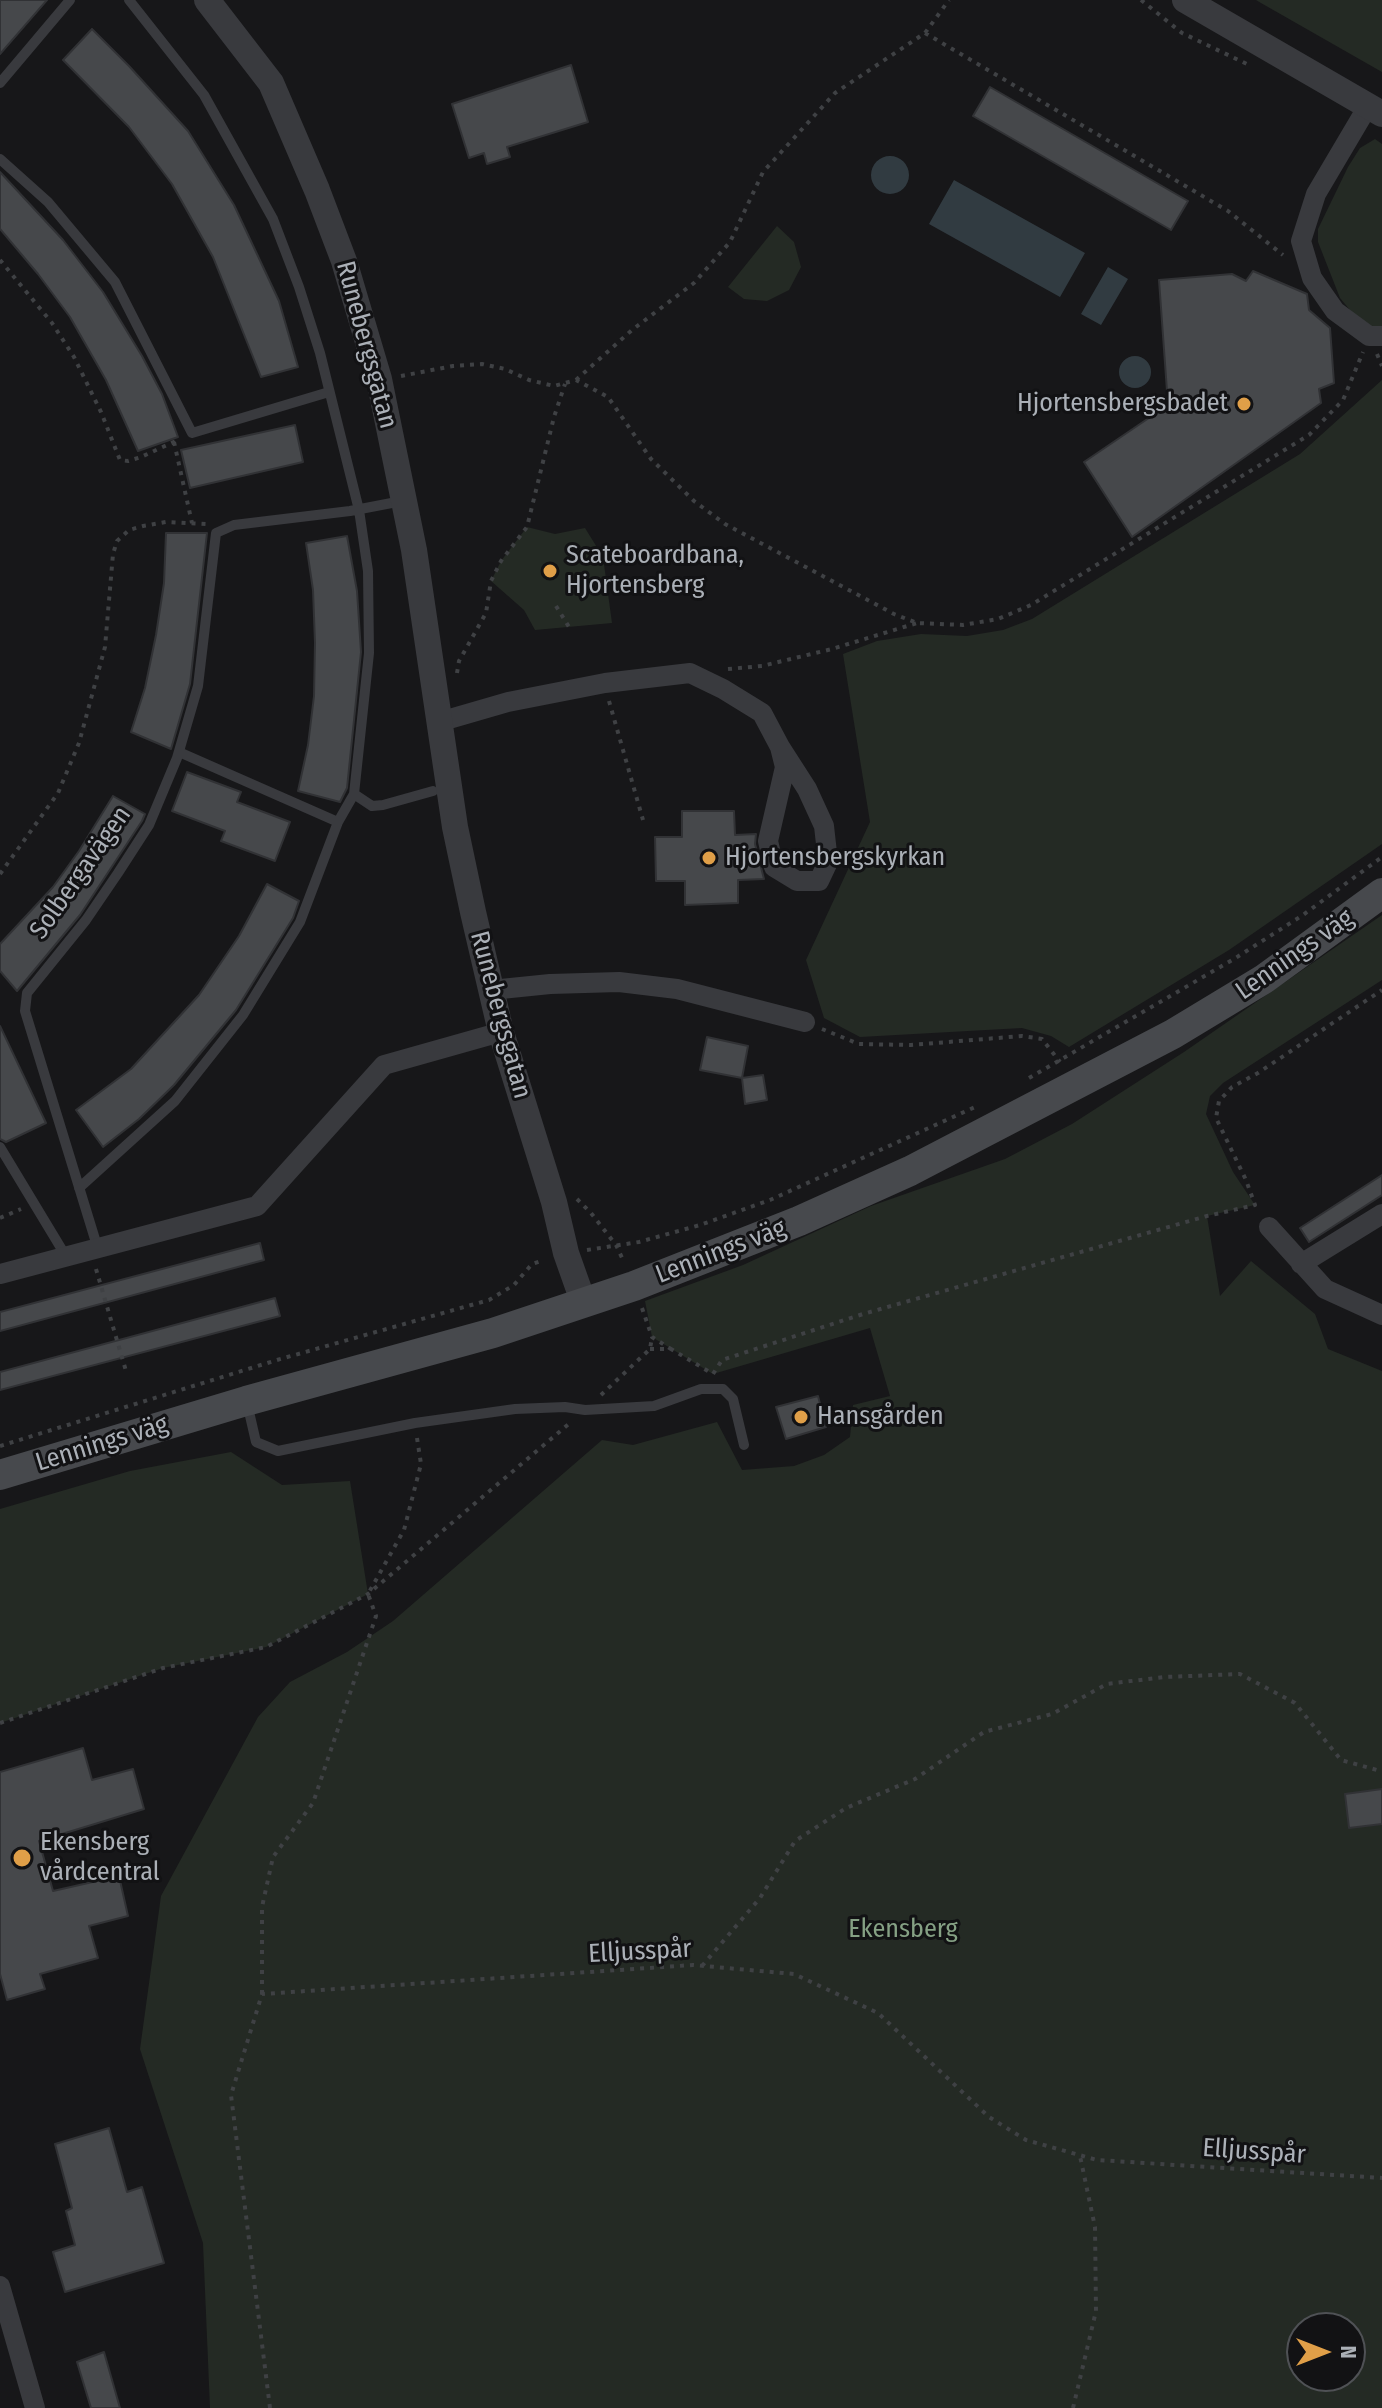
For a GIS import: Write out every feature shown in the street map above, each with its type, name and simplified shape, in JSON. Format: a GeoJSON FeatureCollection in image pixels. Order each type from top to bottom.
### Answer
{"type":"FeatureCollection","features":[{"type":"Feature","properties":{"kind":"main road","name":"Lennings väg"},"geometry":{"type":"LineString","coordinates":[[0,1475],[246,1401],[493,1333],[711,1257],[924,1164],[1173,1034],[1264,979],[1382,893]]}},
{"type":"Feature","properties":{"kind":"street","name":"Runebergsgatan"},"geometry":{"type":"LineString","coordinates":[[207,0],[271,83],[344,261],[379,379],[426,619],[455,827],[491,990],[554,1202],[566,1253],[583,1301]]}},
{"type":"Feature","properties":{"kind":"street"},"geometry":{"type":"LineString","coordinates":[[1185,0],[1375,110],[1316,194],[1301,241],[1312,278],[1335,311],[1376,336]]}},
{"type":"Feature","properties":{"kind":"street"},"geometry":{"type":"LineString","coordinates":[[439,722],[508,702],[605,683],[690,673],[762,713],[807,789],[824,826],[828,862],[819,881],[797,881],[774,867],[768,841],[785,767],[780,747]]}},
{"type":"Feature","properties":{"kind":"street"},"geometry":{"type":"LineString","coordinates":[[491,990],[619,982],[677,989],[805,1022]]}},
{"type":"Feature","properties":{"kind":"street"},"geometry":{"type":"LineString","coordinates":[[0,1274],[257,1206],[384,1065],[501,1032]]}},
{"type":"Feature","properties":{"kind":"street"},"geometry":{"type":"LineString","coordinates":[[1301,1264],[1382,1214]]}},
{"type":"Feature","properties":{"kind":"street"},"geometry":{"type":"LineString","coordinates":[[1269,1227],[1325,1289],[1382,1315]]}},
{"type":"Feature","properties":{"kind":"street"},"geometry":{"type":"LineString","coordinates":[[0,2286],[35,2408]]}},
{"type":"Feature","properties":{"kind":"lane"},"geometry":{"type":"LineString","coordinates":[[0,83],[70,0]]}},
{"type":"Feature","properties":{"kind":"lane","name":"Runebergsgatan"},"geometry":{"type":"LineString","coordinates":[[129,0],[204,95],[253,179],[273,219],[299,287],[329,392],[350,467],[368,571],[369,653],[354,794]]}},
{"type":"Feature","properties":{"kind":"lane"},"geometry":{"type":"LineString","coordinates":[[0,159],[48,202],[115,282],[192,433]]}},
{"type":"Feature","properties":{"kind":"lane","name":"Runebergsgatan"},"geometry":{"type":"LineString","coordinates":[[192,433],[329,392]]}},
{"type":"Feature","properties":{"kind":"lane"},"geometry":{"type":"LineString","coordinates":[[234,525],[359,510],[405,500]]}},
{"type":"Feature","properties":{"kind":"lane","name":"Solbergavägen"},"geometry":{"type":"LineString","coordinates":[[95,1250],[25,1011],[27,993],[86,920],[149,825],[179,752],[198,686],[216,533],[234,525]]}},
{"type":"Feature","properties":{"kind":"lane"},"geometry":{"type":"LineString","coordinates":[[179,752],[338,822]]}},
{"type":"Feature","properties":{"kind":"lane"},"geometry":{"type":"LineString","coordinates":[[79,1188],[175,1101],[243,1015],[300,922],[338,822],[354,794],[372,806],[433,791]]}},
{"type":"Feature","properties":{"kind":"lane"},"geometry":{"type":"LineString","coordinates":[[0,1147],[67,1258]]}},
{"type":"Feature","properties":{"kind":"lane"},"geometry":{"type":"LineString","coordinates":[[246,1401],[256,1442],[278,1451],[415,1423],[515,1409],[565,1407],[585,1410],[654,1406],[701,1389],[723,1389],[733,1399],[744,1445]]}},
{"type":"Feature","properties":{"kind":"path"},"geometry":{"type":"LineString","coordinates":[[393,377],[482,364],[554,386],[576,380],[632,330],[694,283],[730,242],[763,172],[835,93],[925,33],[949,0]]}},
{"type":"Feature","properties":{"kind":"path"},"geometry":{"type":"LineString","coordinates":[[925,33],[1228,211],[1312,278]]}},
{"type":"Feature","properties":{"kind":"path"},"geometry":{"type":"LineString","coordinates":[[0,260],[52,323],[74,357],[120,460],[141,457],[192,433]]}},
{"type":"Feature","properties":{"kind":"path"},"geometry":{"type":"LineString","coordinates":[[1376,336],[1382,366]]}},
{"type":"Feature","properties":{"kind":"path"},"geometry":{"type":"LineString","coordinates":[[690,673],[762,666],[917,623],[975,623],[998,619],[1031,605],[1309,435],[1343,400],[1376,336]]}},
{"type":"Feature","properties":{"kind":"path"},"geometry":{"type":"LineString","coordinates":[[576,380],[608,397],[651,459],[694,501],[725,524],[894,614],[917,623]]}},
{"type":"Feature","properties":{"kind":"path"},"geometry":{"type":"LineString","coordinates":[[457,675],[459,661],[486,613],[491,581],[501,561],[527,527],[565,384]]}},
{"type":"Feature","properties":{"kind":"path"},"geometry":{"type":"LineString","coordinates":[[174,442],[192,523]]}},
{"type":"Feature","properties":{"kind":"path"},"geometry":{"type":"LineString","coordinates":[[0,874],[58,793],[79,743],[105,647],[113,554],[117,541],[129,530],[166,522],[234,525]]}},
{"type":"Feature","properties":{"kind":"path"},"geometry":{"type":"LineString","coordinates":[[556,606],[569,627]]}},
{"type":"Feature","properties":{"kind":"path"},"geometry":{"type":"LineString","coordinates":[[605,683],[643,820]]}},
{"type":"Feature","properties":{"kind":"path"},"geometry":{"type":"LineString","coordinates":[[1022,1082],[1246,951],[1303,915],[1382,857]]}},
{"type":"Feature","properties":{"kind":"path"},"geometry":{"type":"LineString","coordinates":[[650,1349],[671,1349],[713,1374],[722,1360],[863,1314],[1255,1205],[1216,1118],[1219,1101],[1232,1087],[1382,990]]}},
{"type":"Feature","properties":{"kind":"path"},"geometry":{"type":"LineString","coordinates":[[805,1022],[859,1044],[911,1045],[1022,1036],[1042,1039],[1060,1062]]}},
{"type":"Feature","properties":{"kind":"path"},"geometry":{"type":"LineString","coordinates":[[0,1446],[277,1360],[489,1300],[514,1285],[532,1264],[566,1253],[639,1242],[700,1225],[770,1200],[984,1102]]}},
{"type":"Feature","properties":{"kind":"path"},"geometry":{"type":"LineString","coordinates":[[571,1194],[591,1213],[616,1245]]}},
{"type":"Feature","properties":{"kind":"path"},"geometry":{"type":"LineString","coordinates":[[0,1218],[34,1203]]}},
{"type":"Feature","properties":{"kind":"path"},"geometry":{"type":"LineString","coordinates":[[95,1250],[126,1371]]}},
{"type":"Feature","properties":{"kind":"path"},"geometry":{"type":"LineString","coordinates":[[0,1723],[163,1668],[266,1647],[368,1594],[585,1410],[650,1349],[652,1337]]}},
{"type":"Feature","properties":{"kind":"path"},"geometry":{"type":"LineString","coordinates":[[270,2408],[231,2095],[262,1994],[262,1907],[273,1857],[313,1803],[376,1616],[368,1594],[404,1530],[421,1464],[415,1423]]}},
{"type":"Feature","properties":{"kind":"path"},"geometry":{"type":"LineString","coordinates":[[702,1966],[760,1898],[795,1841],[846,1808],[915,1779],[984,1732],[1052,1714],[1107,1684],[1164,1677],[1240,1674],[1295,1703],[1341,1760],[1379,1769]]}},
{"type":"Feature","properties":{"kind":"path","name":"Elljusspår"},"geometry":{"type":"LineString","coordinates":[[262,1994],[693,1965],[794,1974],[878,2013],[989,2117],[1026,2140],[1097,2160],[1382,2178]]}},
{"type":"Feature","properties":{"kind":"path"},"geometry":{"type":"LineString","coordinates":[[1073,2408],[1096,2311],[1095,2227],[1080,2156]]}},
{"type":"Feature","properties":{"kind":"green space"},"geometry":{"type":"Polygon","coordinates":[[[1256,0],[1382,0],[1382,72],[1261,3],[1256,0]]]}},
{"type":"Feature","properties":{"kind":"green space"},"geometry":{"type":"Polygon","coordinates":[[[1375,139],[1382,144],[1382,333],[1355,316],[1340,298],[1318,242],[1318,229],[1348,167],[1360,148],[1375,139]]]}},
{"type":"Feature","properties":{"kind":"green space"},"geometry":{"type":"Polygon","coordinates":[[[777,226],[794,242],[801,267],[789,290],[767,301],[744,299],[728,287],[777,226]]]}},
{"type":"Feature","properties":{"kind":"green space"},"geometry":{"type":"Polygon","coordinates":[[[1382,380],[1382,844],[1229,950],[1069,1047],[1051,1036],[1022,1028],[860,1037],[824,1018],[806,960],[870,822],[843,654],[877,641],[921,634],[967,636],[1003,630],[1032,619],[1300,454],[1382,380]]]}},
{"type":"Feature","properties":{"kind":"green space","name":"Scateboardbana, Hjortensberg"},"geometry":{"type":"Polygon","coordinates":[[[527,527],[555,534],[585,528],[603,557],[612,623],[535,630],[524,610],[491,581],[501,561],[527,527]]]}},
{"type":"Feature","properties":{"kind":"green space","name":"Ekensberg"},"geometry":{"type":"Polygon","coordinates":[[[1382,915],[1382,980],[1223,1083],[1210,1096],[1206,1114],[1233,1172],[1255,1205],[1207,1216],[1220,1296],[1251,1261],[1315,1314],[1328,1349],[1382,1371],[1382,2408],[210,2408],[203,2243],[140,2049],[161,1896],[258,1717],[290,1682],[347,1652],[393,1621],[602,1440],[633,1445],[717,1422],[742,1470],[794,1466],[824,1455],[850,1437],[853,1405],[890,1396],[870,1328],[713,1374],[652,1337],[645,1301],[743,1265],[871,1206],[1005,1159],[1072,1124],[1184,1052],[1382,915]]]}},
{"type":"Feature","properties":{"kind":"green space"},"geometry":{"type":"Polygon","coordinates":[[[231,1452],[282,1485],[350,1481],[368,1594],[266,1647],[163,1668],[0,1723],[0,1509],[130,1471],[231,1452]]]}},
{"type":"Feature","properties":{"kind":"shaded area"},"geometry":{"type":"Polygon","coordinates":[[[890,156],[904,161],[909,175],[904,189],[890,194],[876,189],[871,175],[876,161],[890,156]]]}},
{"type":"Feature","properties":{"kind":"shaded area"},"geometry":{"type":"Polygon","coordinates":[[[954,180],[1085,253],[1060,297],[929,224],[954,180]]]}},
{"type":"Feature","properties":{"kind":"shaded area"},"geometry":{"type":"Polygon","coordinates":[[[1108,267],[1128,279],[1101,325],[1081,314],[1108,267]]]}},
{"type":"Feature","properties":{"kind":"shaded area"},"geometry":{"type":"Polygon","coordinates":[[[1135,356],[1146,361],[1151,372],[1146,383],[1135,388],[1124,383],[1119,372],[1124,361],[1135,356]]]}},
{"type":"Feature","properties":{"kind":"building"},"geometry":{"type":"Polygon","coordinates":[[[0,0],[47,0],[0,54],[0,0]]]}},
{"type":"Feature","properties":{"kind":"building"},"geometry":{"type":"Polygon","coordinates":[[[92,29],[188,131],[234,205],[279,301],[298,367],[261,377],[213,257],[172,184],[129,127],[63,60],[92,29]]]}},
{"type":"Feature","properties":{"kind":"building"},"geometry":{"type":"Polygon","coordinates":[[[571,65],[588,122],[507,147],[510,157],[487,164],[484,153],[469,158],[452,104],[571,65]]]}},
{"type":"Feature","properties":{"kind":"building"},"geometry":{"type":"Polygon","coordinates":[[[990,87],[1188,201],[1171,230],[973,116],[990,87]]]}},
{"type":"Feature","properties":{"kind":"building"},"geometry":{"type":"Polygon","coordinates":[[[0,172],[63,240],[103,292],[162,394],[178,437],[138,451],[106,380],[70,317],[0,229],[0,172]]]}},
{"type":"Feature","properties":{"kind":"building","name":"Hjortensbergsbadet"},"geometry":{"type":"Polygon","coordinates":[[[1253,271],[1307,294],[1309,310],[1330,328],[1334,383],[1319,389],[1321,403],[1132,537],[1084,462],[1168,405],[1159,280],[1232,274],[1246,281],[1253,271]]]}},
{"type":"Feature","properties":{"kind":"building"},"geometry":{"type":"Polygon","coordinates":[[[295,425],[303,462],[190,488],[181,450],[295,425]]]}},
{"type":"Feature","properties":{"kind":"building"},"geometry":{"type":"Polygon","coordinates":[[[166,533],[207,533],[190,684],[171,749],[131,732],[145,688],[156,635],[164,583],[166,533]]]}},
{"type":"Feature","properties":{"kind":"building"},"geometry":{"type":"Polygon","coordinates":[[[347,536],[357,591],[361,652],[347,788],[340,802],[298,791],[314,696],[313,590],[306,543],[347,536]]]}},
{"type":"Feature","properties":{"kind":"building"},"geometry":{"type":"Polygon","coordinates":[[[187,772],[241,792],[237,802],[290,822],[275,861],[221,841],[225,831],[172,811],[187,772]]]}},
{"type":"Feature","properties":{"kind":"building"},"geometry":{"type":"Polygon","coordinates":[[[113,796],[145,814],[142,821],[80,915],[17,991],[0,971],[0,944],[53,887],[113,796]]]}},
{"type":"Feature","properties":{"kind":"building","name":"Hjortensbergskyrkan"},"geometry":{"type":"Polygon","coordinates":[[[682,811],[734,811],[735,835],[756,834],[755,844],[764,879],[738,880],[738,903],[685,905],[685,881],[656,881],[655,837],[682,837],[682,811]]]}},
{"type":"Feature","properties":{"kind":"building"},"geometry":{"type":"Polygon","coordinates":[[[267,884],[299,901],[293,918],[236,1010],[174,1085],[139,1119],[103,1147],[76,1110],[131,1069],[199,995],[239,936],[267,884]]]}},
{"type":"Feature","properties":{"kind":"building"},"geometry":{"type":"Polygon","coordinates":[[[0,1026],[46,1123],[6,1142],[0,1139],[0,1026]]]}},
{"type":"Feature","properties":{"kind":"building"},"geometry":{"type":"Polygon","coordinates":[[[707,1037],[748,1046],[742,1078],[700,1070],[707,1037]]]}},
{"type":"Feature","properties":{"kind":"building"},"geometry":{"type":"Polygon","coordinates":[[[763,1075],[767,1100],[745,1104],[742,1078],[763,1075]]]}},
{"type":"Feature","properties":{"kind":"building"},"geometry":{"type":"Polygon","coordinates":[[[1382,1175],[1382,1195],[1309,1242],[1300,1228],[1382,1175]]]}},
{"type":"Feature","properties":{"kind":"building"},"geometry":{"type":"Polygon","coordinates":[[[260,1243],[264,1260],[0,1331],[0,1312],[260,1243]]]}},
{"type":"Feature","properties":{"kind":"building"},"geometry":{"type":"Polygon","coordinates":[[[275,1298],[280,1316],[0,1390],[0,1372],[275,1298]]]}},
{"type":"Feature","properties":{"kind":"building","name":"Hansgården"},"geometry":{"type":"Polygon","coordinates":[[[818,1396],[826,1427],[786,1439],[776,1407],[818,1396]]]}},
{"type":"Feature","properties":{"kind":"building","name":"Ekensberg vårdcentral"},"geometry":{"type":"Polygon","coordinates":[[[83,1748],[92,1780],[133,1769],[144,1809],[39,1841],[53,1891],[119,1876],[128,1916],[89,1926],[98,1958],[40,1974],[45,1989],[7,2000],[0,1974],[0,1772],[83,1748]]]}},
{"type":"Feature","properties":{"kind":"building"},"geometry":{"type":"Polygon","coordinates":[[[1382,1789],[1382,1824],[1349,1828],[1345,1794],[1382,1789]]]}},
{"type":"Feature","properties":{"kind":"building"},"geometry":{"type":"Polygon","coordinates":[[[109,2128],[127,2192],[142,2187],[164,2263],[65,2292],[53,2252],[75,2245],[66,2211],[72,2208],[55,2144],[109,2128]]]}},
{"type":"Feature","properties":{"kind":"building"},"geometry":{"type":"Polygon","coordinates":[[[104,2352],[120,2408],[91,2408],[77,2362],[104,2352]]]}},
{"type":"Feature","properties":{"kind":"place","name":"Hjortensbergsbadet"},"geometry":{"type":"Point","coordinates":[1244,404]}},
{"type":"Feature","properties":{"kind":"place","name":"Scateboardbana, Hjortensberg"},"geometry":{"type":"Point","coordinates":[550,571]}},
{"type":"Feature","properties":{"kind":"place","name":"Hjortensbergskyrkan"},"geometry":{"type":"Point","coordinates":[709,858]}},
{"type":"Feature","properties":{"kind":"place","name":"Hansgården"},"geometry":{"type":"Point","coordinates":[801,1417]}},
{"type":"Feature","properties":{"kind":"place","name":"Ekensberg vårdcentral"},"geometry":{"type":"Point","coordinates":[22,1858]}}]}
